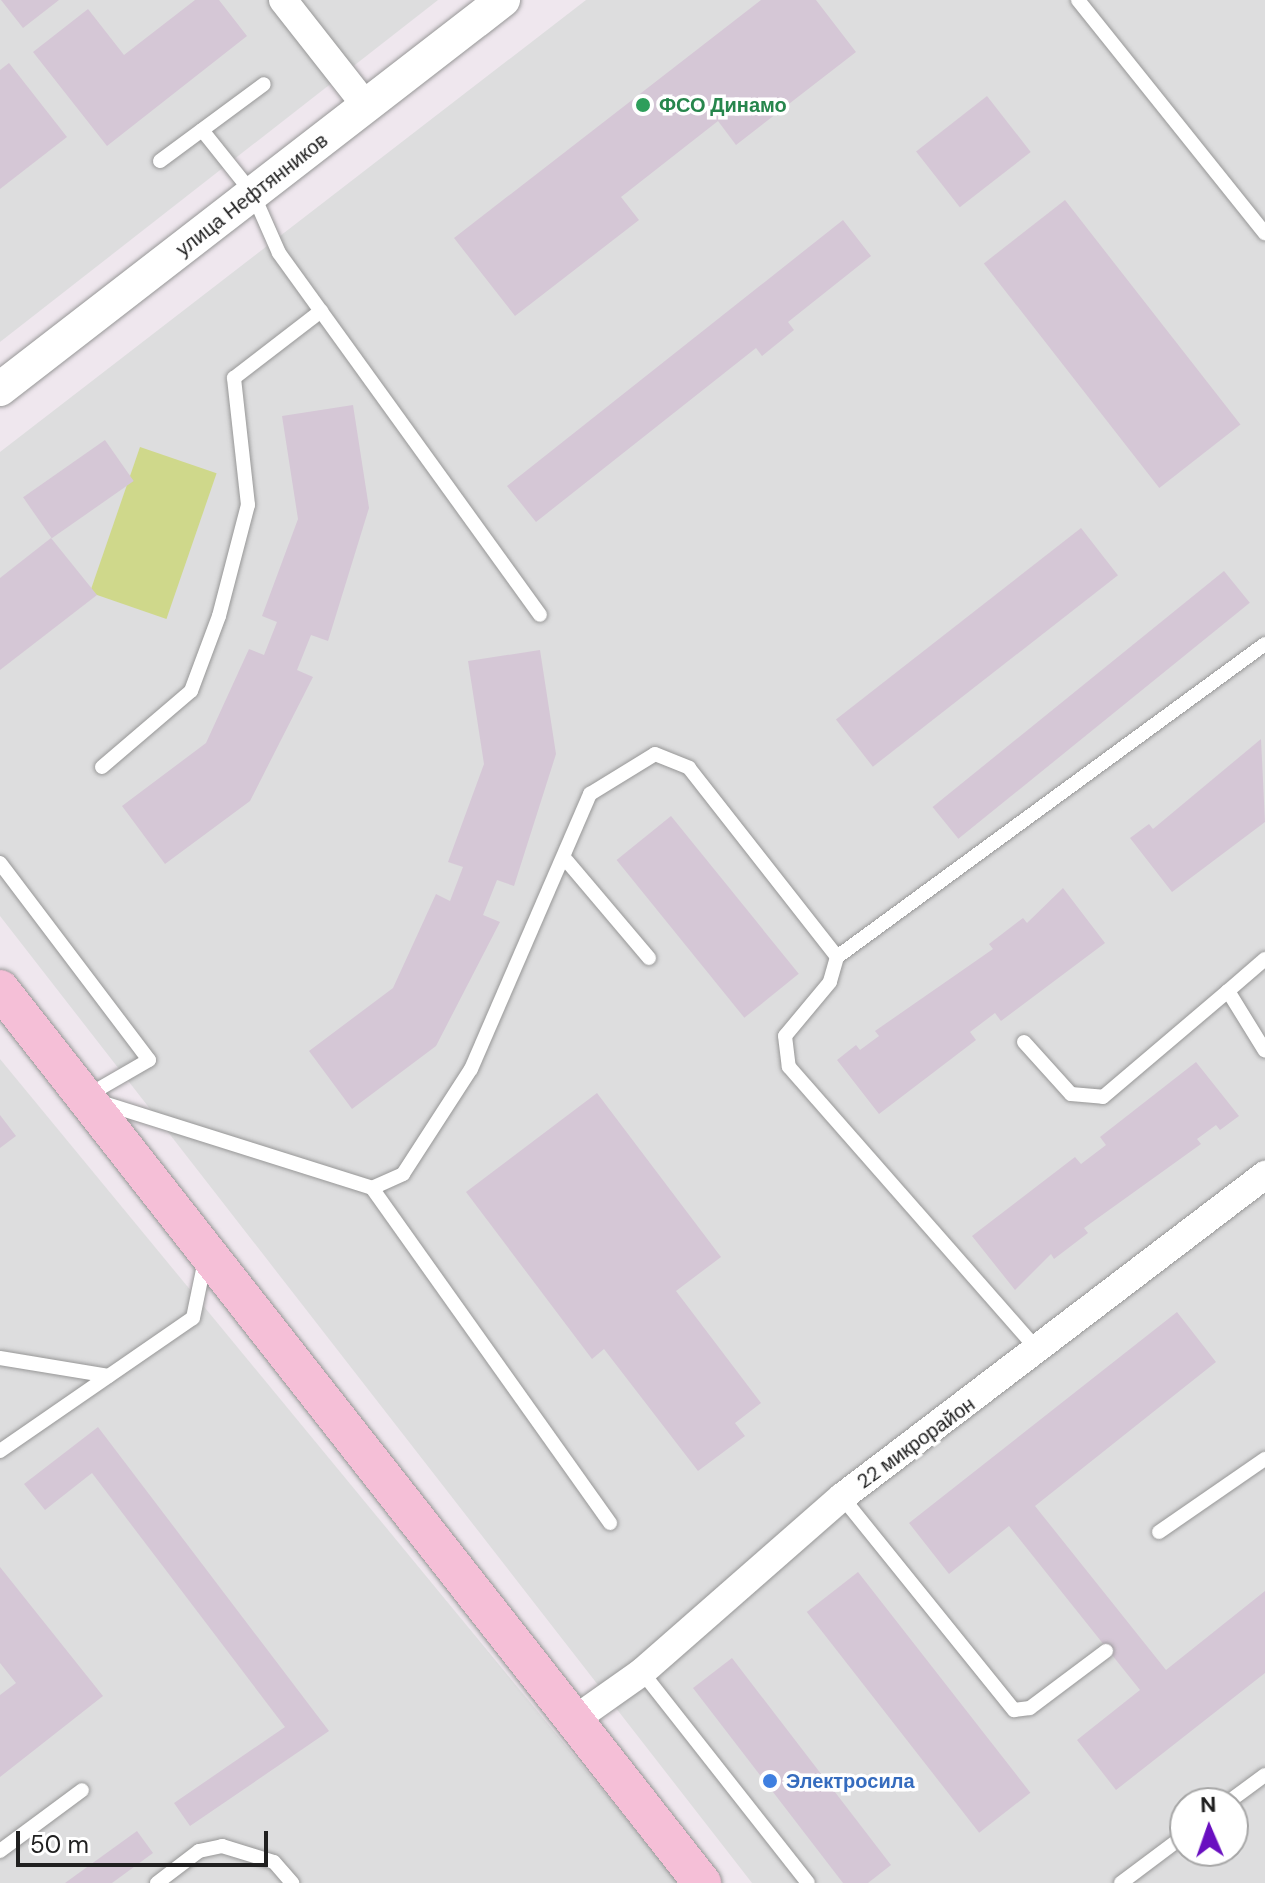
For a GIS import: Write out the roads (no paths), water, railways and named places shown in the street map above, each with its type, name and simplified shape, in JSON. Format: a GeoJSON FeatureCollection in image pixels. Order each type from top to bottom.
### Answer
{"type":"FeatureCollection","features":[{"type":"Feature","properties":{"kind":"main road"},"geometry":{"type":"LineString","coordinates":[[0,989],[702,1883]]}},
{"type":"Feature","properties":{"kind":"street"},"geometry":{"type":"LineString","coordinates":[[283,0],[366,106]]}},
{"type":"Feature","properties":{"kind":"street","name":"улица Нефтянников"},"geometry":{"type":"LineString","coordinates":[[0,389],[503,0]]}},
{"type":"Feature","properties":{"kind":"street","name":"22 микрорайон"},"geometry":{"type":"LineString","coordinates":[[574,1720],[642,1672],[842,1497],[1039,1352],[1265,1175]]}},
{"type":"Feature","properties":{"kind":"lane"},"geometry":{"type":"LineString","coordinates":[[1078,0],[1265,233]]}},
{"type":"Feature","properties":{"kind":"lane"},"geometry":{"type":"LineString","coordinates":[[160,161],[264,84]]}},
{"type":"Feature","properties":{"kind":"lane"},"geometry":{"type":"LineString","coordinates":[[202,130],[253,194],[279,253],[540,615]]}},
{"type":"Feature","properties":{"kind":"lane"},"geometry":{"type":"LineString","coordinates":[[102,767],[191,691],[219,616],[248,505],[234,378],[321,311]]}},
{"type":"Feature","properties":{"kind":"lane"},"geometry":{"type":"LineString","coordinates":[[1039,1352],[789,1067],[785,1036],[830,982],[837,957],[1265,644]]}},
{"type":"Feature","properties":{"kind":"lane"},"geometry":{"type":"LineString","coordinates":[[372,1188],[403,1174],[471,1069],[567,861],[590,794],[655,754],[689,768],[837,957]]}},
{"type":"Feature","properties":{"kind":"lane"},"geometry":{"type":"LineString","coordinates":[[567,861],[649,958]]}},
{"type":"Feature","properties":{"kind":"lane"},"geometry":{"type":"LineString","coordinates":[[0,863],[149,1060],[85,1097]]}},
{"type":"Feature","properties":{"kind":"lane"},"geometry":{"type":"LineString","coordinates":[[1024,1042],[1071,1094],[1103,1097],[1265,959]]}},
{"type":"Feature","properties":{"kind":"lane"},"geometry":{"type":"LineString","coordinates":[[1228,991],[1265,1051]]}},
{"type":"Feature","properties":{"kind":"lane"},"geometry":{"type":"LineString","coordinates":[[85,1097],[372,1188],[610,1523]]}},
{"type":"Feature","properties":{"kind":"lane"},"geometry":{"type":"LineString","coordinates":[[0,1451],[193,1318],[206,1252]]}},
{"type":"Feature","properties":{"kind":"lane"},"geometry":{"type":"LineString","coordinates":[[0,1358],[109,1376]]}},
{"type":"Feature","properties":{"kind":"lane"},"geometry":{"type":"LineString","coordinates":[[1159,1532],[1265,1459]]}},
{"type":"Feature","properties":{"kind":"lane"},"geometry":{"type":"LineString","coordinates":[[842,1497],[1014,1710],[1030,1708],[1106,1651]]}},
{"type":"Feature","properties":{"kind":"lane"},"geometry":{"type":"LineString","coordinates":[[642,1672],[808,1883]]}},
{"type":"Feature","properties":{"kind":"lane"},"geometry":{"type":"LineString","coordinates":[[1249,1787],[1265,1775]]}},
{"type":"Feature","properties":{"kind":"lane"},"geometry":{"type":"LineString","coordinates":[[0,1851],[82,1790]]}},
{"type":"Feature","properties":{"kind":"lane"},"geometry":{"type":"LineString","coordinates":[[157,1883],[199,1851],[222,1846],[274,1862],[292,1883]]}},
{"type":"Feature","properties":{"kind":"lane"},"geometry":{"type":"LineString","coordinates":[[1121,1883],[1169,1847]]}},
{"type":"Feature","properties":{"kind":"place","name":"ФСО Динамо"},"geometry":{"type":"Point","coordinates":[643,105]}},
{"type":"Feature","properties":{"kind":"place","name":"Электросила"},"geometry":{"type":"Point","coordinates":[770,1781]}}]}
